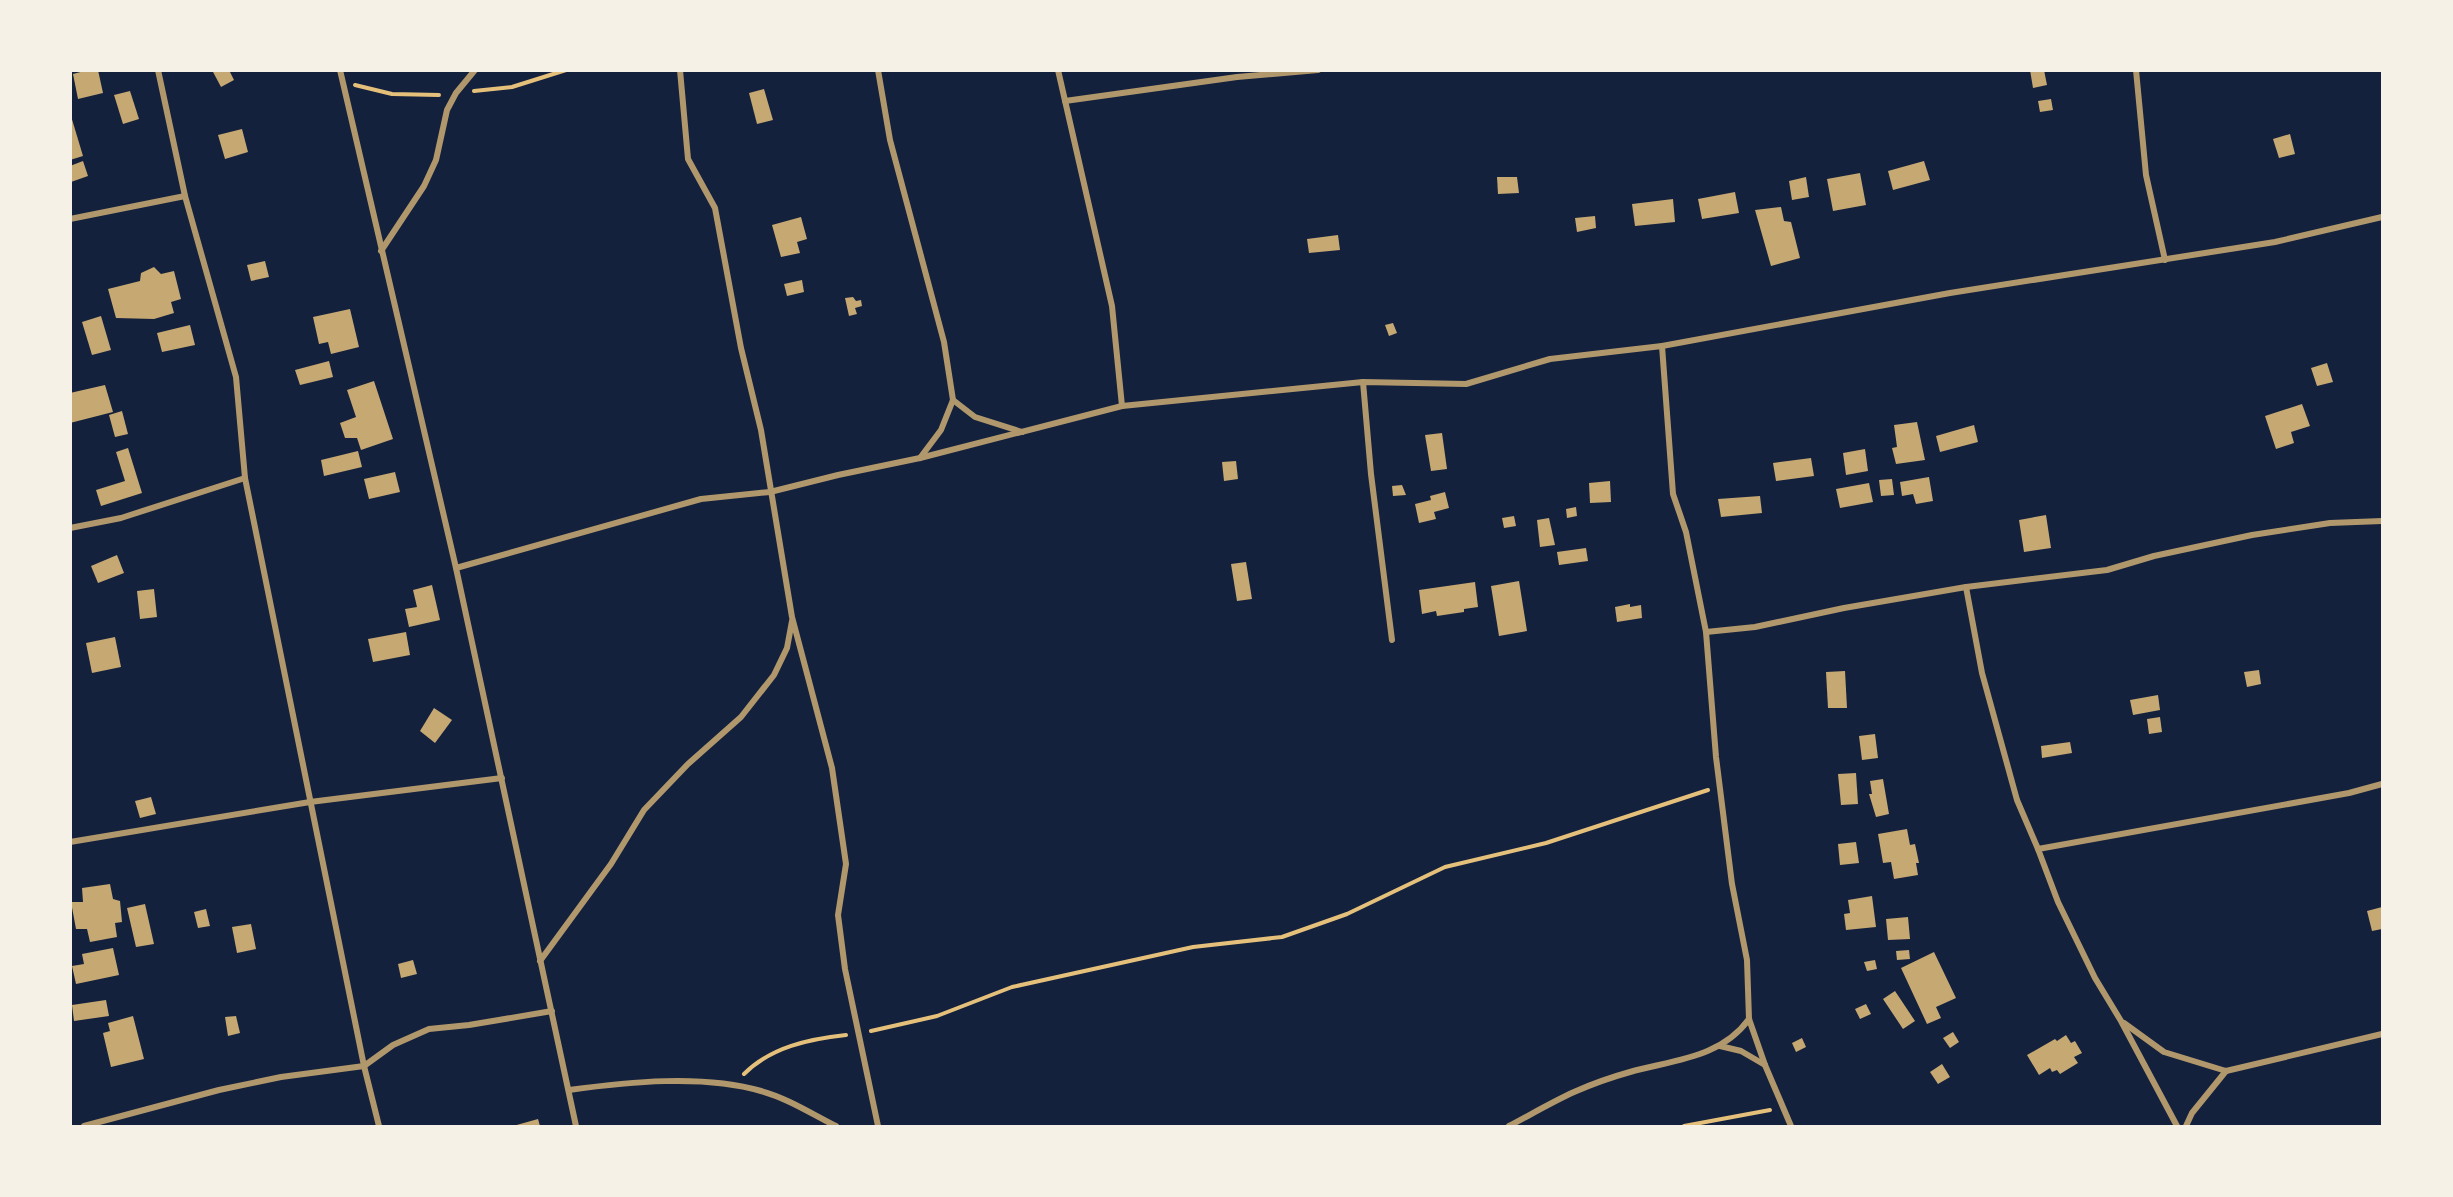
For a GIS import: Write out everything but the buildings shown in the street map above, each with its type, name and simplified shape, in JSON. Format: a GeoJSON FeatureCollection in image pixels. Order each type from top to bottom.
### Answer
{"type":"FeatureCollection","features":[{"type":"Feature","properties":{"kind":"street"},"geometry":{"type":"LineString","coordinates":[[158,70],[185,196],[237,377],[244,478],[364,1065],[379,1126]]}},
{"type":"Feature","properties":{"kind":"street"},"geometry":{"type":"LineString","coordinates":[[340,70],[456,568],[576,1126]]}},
{"type":"Feature","properties":{"kind":"street"},"geometry":{"type":"LineString","coordinates":[[381,251],[424,186],[436,160],[447,110],[456,93],[475,70]]}},
{"type":"Feature","properties":{"kind":"street"},"geometry":{"type":"LineString","coordinates":[[680,70],[687,159],[715,208],[741,348],[761,430],[792,617],[832,768],[846,864],[838,915],[845,969],[878,1126]]}},
{"type":"Feature","properties":{"kind":"street"},"geometry":{"type":"LineString","coordinates":[[878,70],[890,140],[944,342],[953,400],[941,430],[920,458]]}},
{"type":"Feature","properties":{"kind":"street"},"geometry":{"type":"LineString","coordinates":[[1058,70],[1086,202],[1112,306],[1122,406]]}},
{"type":"Feature","properties":{"kind":"street"},"geometry":{"type":"LineString","coordinates":[[1065,100],[1226,78],[1318,70]]}},
{"type":"Feature","properties":{"kind":"street"},"geometry":{"type":"LineString","coordinates":[[2136,70],[2146,175],[2165,260]]}},
{"type":"Feature","properties":{"kind":"street"},"geometry":{"type":"LineString","coordinates":[[70,219],[185,196]]}},
{"type":"Feature","properties":{"kind":"street"},"geometry":{"type":"LineString","coordinates":[[456,568],[701,499],[770,492],[920,458],[1122,406],[1363,382],[1466,384],[1550,360],[1662,346],[1950,293],[2275,242],[2382,217]]}},
{"type":"Feature","properties":{"kind":"street"},"geometry":{"type":"LineString","coordinates":[[1662,346],[1673,494],[1686,532],[1706,632],[1720,786],[1732,884],[1747,960],[1749,1019],[1765,1065],[1791,1126]]}},
{"type":"Feature","properties":{"kind":"street"},"geometry":{"type":"LineString","coordinates":[[1363,382],[1371,474],[1392,640]]}},
{"type":"Feature","properties":{"kind":"street"},"geometry":{"type":"LineString","coordinates":[[953,400],[975,417],[1022,432]]}},
{"type":"Feature","properties":{"kind":"street"},"geometry":{"type":"LineString","coordinates":[[70,528],[121,518],[244,478]]}},
{"type":"Feature","properties":{"kind":"street"},"geometry":{"type":"LineString","coordinates":[[1706,632],[1755,627],[1844,608],[1966,587],[2107,570],[2154,556],[2252,535],[2330,522],[2382,521]]}},
{"type":"Feature","properties":{"kind":"street"},"geometry":{"type":"LineString","coordinates":[[1966,587],[1972,629],[1994,720],[2017,800],[2058,902],[2095,978],[2121,1021],[2177,1126]]}},
{"type":"Feature","properties":{"kind":"street"},"geometry":{"type":"LineString","coordinates":[[540,961],[611,864],[644,810],[688,764],[741,717],[774,675],[787,648],[792,617]]}},
{"type":"Feature","properties":{"kind":"street"},"geometry":{"type":"LineString","coordinates":[[70,842],[310,802],[502,778]]}},
{"type":"Feature","properties":{"kind":"street"},"geometry":{"type":"LineString","coordinates":[[2038,849],[2349,793],[2382,784]]}},
{"type":"Feature","properties":{"kind":"street"},"geometry":{"type":"LineString","coordinates":[[84,1126],[219,1090],[282,1077],[364,1065],[393,1045],[429,1029],[469,1025],[552,1011]]}},
{"type":"Feature","properties":{"kind":"street"},"geometry":{"type":"LineString","coordinates":[[1509,1126],[1574,1092],[1629,1072],[1698,1056],[1720,1046],[1741,1030],[1749,1019]]}},
{"type":"Feature","properties":{"kind":"street"},"geometry":{"type":"LineString","coordinates":[[2121,1021],[2164,1052],[2226,1071],[2382,1034]]}},
{"type":"Feature","properties":{"kind":"street"},"geometry":{"type":"LineString","coordinates":[[1720,1046],[1741,1051],[1765,1065]]}},
{"type":"Feature","properties":{"kind":"street"},"geometry":{"type":"LineString","coordinates":[[2186,1126],[2192,1113],[2226,1071]]}},
{"type":"Feature","properties":{"kind":"street"},"geometry":{"type":"LineString","coordinates":[[569,1090],[616,1084],[696,1081],[761,1091],[791,1103],[836,1126]]}},
{"type":"Feature","properties":{"kind":"path"},"geometry":{"type":"LineString","coordinates":[[735,1087],[754,1064],[778,1051],[810,1040],[860,1033],[937,1016],[1012,987],[1193,947],[1282,937],[1347,914],[1445,867],[1546,843],[1720,786]]}},
{"type":"Feature","properties":{"kind":"path"},"geometry":{"type":"LineString","coordinates":[[1684,1126],[1783,1107]]}}]}
